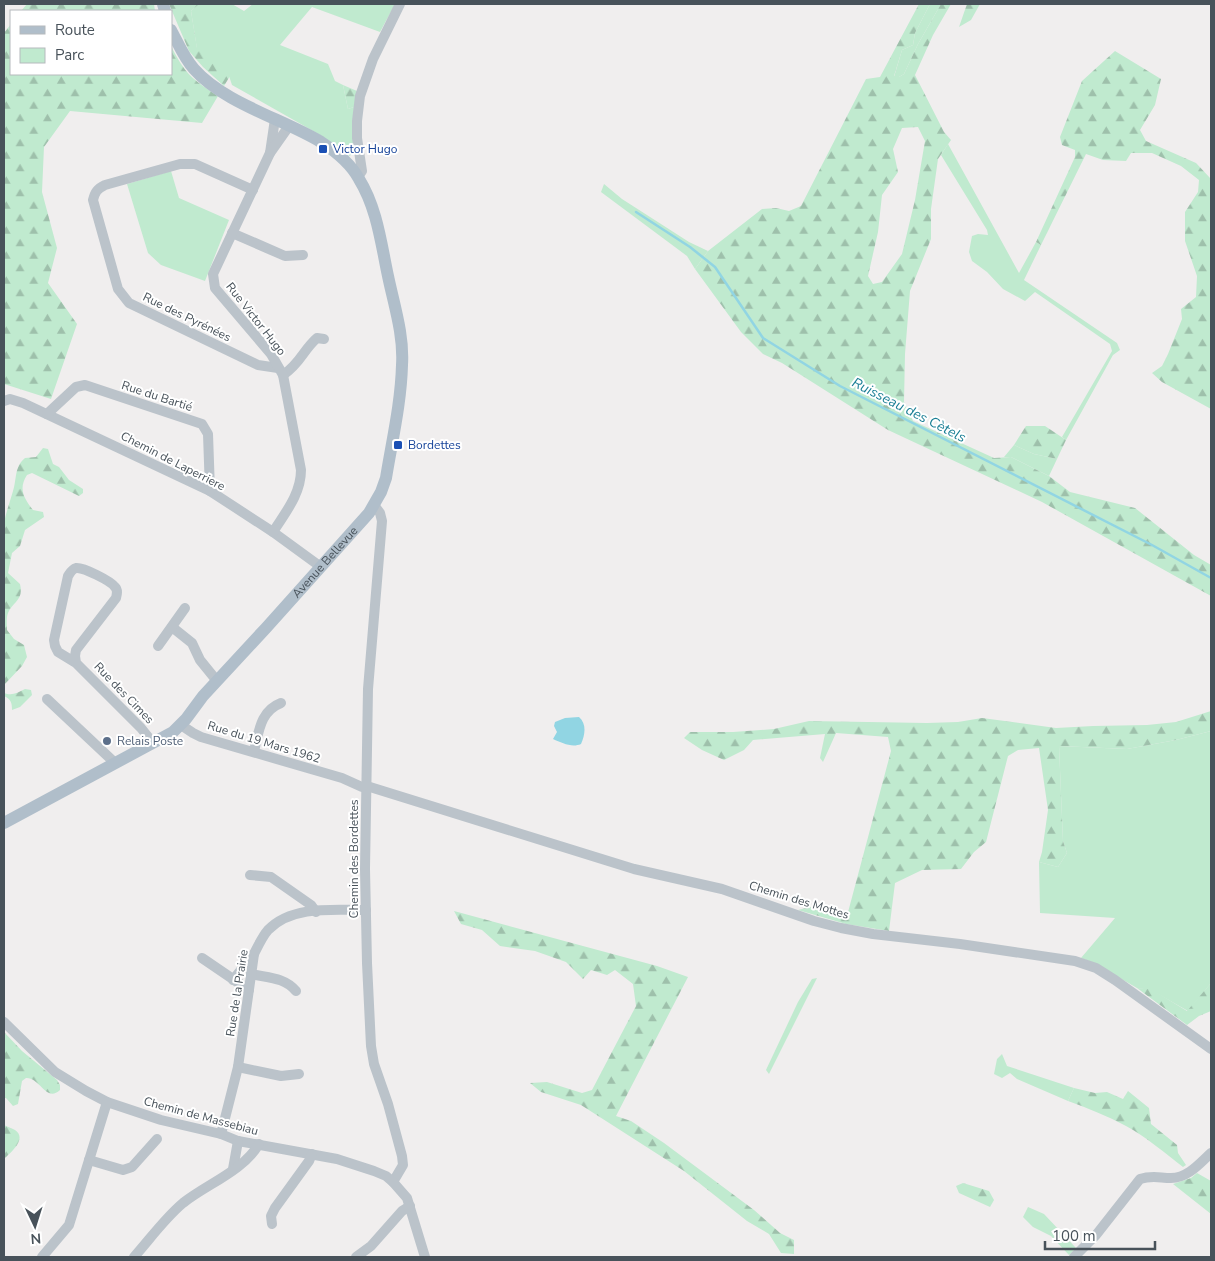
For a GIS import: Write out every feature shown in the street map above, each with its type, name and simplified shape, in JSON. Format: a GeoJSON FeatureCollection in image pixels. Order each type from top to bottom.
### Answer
{"type":"FeatureCollection","features":[{"type":"Feature","properties":{"kind":"main road"},"geometry":{"type":"LineString","coordinates":[[172,32],[192,68],[202,77],[236,99],[323,143],[354,172]]}},
{"type":"Feature","properties":{"kind":"main road","name":"Avenue Bellevue"},"geometry":{"type":"LineString","coordinates":[[4,824],[173,732],[371,509],[386,478],[402,379],[402,351],[399,328],[373,211],[366,191],[354,172]]}},
{"type":"Feature","properties":{"kind":"street"},"geometry":{"type":"LineString","coordinates":[[354,172],[358,149],[357,121],[360,96],[373,59],[400,4]]}},
{"type":"Feature","properties":{"kind":"street","name":"Rue Victor Hugo"},"geometry":{"type":"LineString","coordinates":[[270,153],[275,120]]}},
{"type":"Feature","properties":{"kind":"street","name":"Rue Victor Hugo"},"geometry":{"type":"LineString","coordinates":[[272,532],[293,501],[301,480],[301,470],[280,371],[271,354],[215,288],[213,274],[270,153],[290,126]]}},
{"type":"Feature","properties":{"kind":"street","name":"Rue des Pyrénées"},"geometry":{"type":"LineString","coordinates":[[253,190],[196,164],[180,164],[105,185],[97,189],[93,200],[118,289],[128,303],[258,365],[280,371]]}},
{"type":"Feature","properties":{"kind":"street"},"geometry":{"type":"LineString","coordinates":[[232,233],[285,256],[303,254]]}},
{"type":"Feature","properties":{"kind":"street"},"geometry":{"type":"LineString","coordinates":[[280,371],[298,364],[317,338],[324,339]]}},
{"type":"Feature","properties":{"kind":"street","name":"Rue du Bartié"},"geometry":{"type":"LineString","coordinates":[[47,414],[76,387],[85,385],[202,424],[208,434],[210,491]]}},
{"type":"Feature","properties":{"kind":"street","name":"Chemin de Laperriere"},"geometry":{"type":"LineString","coordinates":[[4,401],[10,399],[23,403],[210,491],[321,567]]}},
{"type":"Feature","properties":{"kind":"street","name":"Chemin des Bordettes"},"geometry":{"type":"LineString","coordinates":[[371,509],[380,513],[382,521],[369,680],[366,782],[366,910],[374,1064],[388,1104],[403,1165],[393,1182]]}},
{"type":"Feature","properties":{"kind":"street","name":"Rue des Cimes"},"geometry":{"type":"LineString","coordinates":[[76,663],[76,650],[116,598],[117,591],[110,582],[82,568],[71,570],[68,576],[54,640],[55,646],[58,652],[76,663],[141,728],[152,743]]}},
{"type":"Feature","properties":{"kind":"street"},"geometry":{"type":"LineString","coordinates":[[158,646],[185,608]]}},
{"type":"Feature","properties":{"kind":"street"},"geometry":{"type":"LineString","coordinates":[[172,627],[192,643],[200,660],[217,681]]}},
{"type":"Feature","properties":{"kind":"street"},"geometry":{"type":"LineString","coordinates":[[48,699],[116,763]]}},
{"type":"Feature","properties":{"kind":"street"},"geometry":{"type":"LineString","coordinates":[[254,752],[264,714],[271,706],[281,703]]}},
{"type":"Feature","properties":{"kind":"street","name":"Rue du 19 Mars 1962"},"geometry":{"type":"LineString","coordinates":[[181,725],[193,734],[342,778],[362,787],[366,782]]}},
{"type":"Feature","properties":{"kind":"street","name":"Chemin des Mottes"},"geometry":{"type":"LineString","coordinates":[[366,782],[634,870],[722,889],[841,928],[1075,961],[1096,968],[1115,980],[1211,1049]]}},
{"type":"Feature","properties":{"kind":"street"},"geometry":{"type":"LineString","coordinates":[[250,875],[271,877],[311,905],[316,912]]}},
{"type":"Feature","properties":{"kind":"street","name":"Rue de la Prairie"},"geometry":{"type":"LineString","coordinates":[[221,1134],[238,1067],[254,954],[262,939],[268,930],[288,916],[316,912],[366,910]]}},
{"type":"Feature","properties":{"kind":"street"},"geometry":{"type":"LineString","coordinates":[[233,980],[254,954]]}},
{"type":"Feature","properties":{"kind":"street"},"geometry":{"type":"LineString","coordinates":[[202,958],[249,990]]}},
{"type":"Feature","properties":{"kind":"street"},"geometry":{"type":"LineString","coordinates":[[251,974],[282,979],[296,990]]}},
{"type":"Feature","properties":{"kind":"street","name":"Chemin de Massebiau"},"geometry":{"type":"LineString","coordinates":[[4,1022],[55,1072],[86,1092],[107,1102],[161,1120],[221,1134],[238,1141],[336,1159],[386,1176],[403,1192],[410,1206],[425,1257]]}},
{"type":"Feature","properties":{"kind":"street"},"geometry":{"type":"LineString","coordinates":[[238,1067],[281,1076],[299,1074]]}},
{"type":"Feature","properties":{"kind":"street"},"geometry":{"type":"LineString","coordinates":[[42,1257],[69,1225],[107,1102]]}},
{"type":"Feature","properties":{"kind":"street"},"geometry":{"type":"LineString","coordinates":[[89,1160],[128,1170],[157,1139]]}},
{"type":"Feature","properties":{"kind":"street"},"geometry":{"type":"LineString","coordinates":[[233,1169],[238,1141]]}},
{"type":"Feature","properties":{"kind":"street"},"geometry":{"type":"LineString","coordinates":[[134,1257],[181,1204],[249,1157],[259,1144]]}},
{"type":"Feature","properties":{"kind":"street"},"geometry":{"type":"LineString","coordinates":[[1074,1257],[1096,1235],[1140,1179],[1148,1176],[1170,1178],[1187,1174],[1211,1153]]}},
{"type":"Feature","properties":{"kind":"street"},"geometry":{"type":"LineString","coordinates":[[272,1224],[271,1216],[275,1208],[312,1154]]}},
{"type":"Feature","properties":{"kind":"street"},"geometry":{"type":"LineString","coordinates":[[356,1257],[371,1246],[402,1211],[410,1206]]}},
{"type":"Feature","properties":{"kind":"green space"},"geometry":{"type":"Polygon","coordinates":[[[27,4],[154,4],[155,10],[22,10],[27,4]]]}},
{"type":"Feature","properties":{"kind":"green space"},"geometry":{"type":"Polygon","coordinates":[[[169,4],[199,4],[191,11],[197,48],[230,76],[224,86],[189,51],[169,4]]]}},
{"type":"Feature","properties":{"kind":"green space"},"geometry":{"type":"Polygon","coordinates":[[[198,4],[232,4],[244,11],[253,4],[395,4],[380,32],[312,7],[280,45],[328,64],[335,81],[343,85],[348,109],[354,107],[353,151],[350,156],[343,153],[322,136],[232,85],[229,76],[197,49],[191,11],[198,4]]]}},
{"type":"Feature","properties":{"kind":"green space"},"geometry":{"type":"Polygon","coordinates":[[[919,4],[930,4],[915,33],[913,45],[902,50],[894,76],[899,77],[904,74],[918,44],[941,4],[951,4],[933,35],[915,75],[944,132],[951,140],[938,159],[931,209],[931,239],[910,291],[905,354],[904,402],[913,421],[994,458],[1011,457],[1049,476],[1070,492],[1135,508],[1194,555],[1211,565],[1211,596],[1042,502],[888,430],[782,363],[763,354],[741,332],[695,269],[708,251],[762,209],[776,208],[789,211],[801,206],[866,79],[880,77],[919,4]],[[918,127],[902,128],[893,149],[898,172],[882,195],[878,232],[868,276],[873,284],[882,282],[902,254],[915,200],[925,141],[918,127]]]}},
{"type":"Feature","properties":{"kind":"green space"},"geometry":{"type":"Polygon","coordinates":[[[930,4],[941,4],[918,44],[904,74],[894,77],[902,50],[913,45],[915,33],[930,4]]]}},
{"type":"Feature","properties":{"kind":"green space"},"geometry":{"type":"Polygon","coordinates":[[[967,4],[980,4],[971,20],[959,27],[967,4]]]}},
{"type":"Feature","properties":{"kind":"green space"},"geometry":{"type":"Polygon","coordinates":[[[10,25],[10,75],[172,75],[172,48],[185,70],[218,96],[202,123],[70,111],[44,147],[42,192],[57,248],[48,283],[77,324],[51,399],[4,384],[4,33],[10,25]]]}},
{"type":"Feature","properties":{"kind":"green space"},"geometry":{"type":"Polygon","coordinates":[[[1115,51],[1161,79],[1155,105],[1140,130],[1146,141],[1196,163],[1211,179],[1211,409],[1162,382],[1152,373],[1162,366],[1168,354],[1182,319],[1181,309],[1196,297],[1197,276],[1185,241],[1185,212],[1198,192],[1199,180],[1181,166],[1152,153],[1131,153],[1126,161],[1103,160],[1086,154],[1041,245],[1036,242],[1075,157],[1075,150],[1062,145],[1060,137],[1082,81],[1115,51]]]}},
{"type":"Feature","properties":{"kind":"green space"},"geometry":{"type":"Polygon","coordinates":[[[343,85],[357,91],[354,107],[348,109],[343,85]]]}},
{"type":"Feature","properties":{"kind":"green space"},"geometry":{"type":"Polygon","coordinates":[[[948,144],[1019,273],[1036,242],[1041,245],[1024,280],[1117,343],[1120,350],[1113,355],[1066,440],[1062,437],[1112,351],[1110,344],[1035,292],[1025,301],[1003,289],[987,272],[972,261],[969,252],[972,236],[978,234],[988,235],[987,230],[941,155],[948,144]]]}},
{"type":"Feature","properties":{"kind":"green space"},"geometry":{"type":"Polygon","coordinates":[[[171,171],[179,198],[229,220],[205,281],[161,265],[148,253],[127,184],[171,171]]]}},
{"type":"Feature","properties":{"kind":"green space"},"geometry":{"type":"Polygon","coordinates":[[[604,184],[622,199],[689,242],[708,251],[695,269],[687,256],[601,192],[604,184]]]}},
{"type":"Feature","properties":{"kind":"green space"},"geometry":{"type":"Polygon","coordinates":[[[1026,426],[1045,426],[1066,440],[1057,459],[1034,454],[1014,445],[1026,426]]]}},
{"type":"Feature","properties":{"kind":"green space"},"geometry":{"type":"Polygon","coordinates":[[[1014,445],[1034,454],[1057,459],[1049,476],[1011,457],[1004,457],[1014,445]]]}},
{"type":"Feature","properties":{"kind":"green space"},"geometry":{"type":"Polygon","coordinates":[[[43,448],[48,449],[53,464],[59,467],[69,480],[83,489],[83,493],[79,496],[32,473],[27,475],[24,480],[23,493],[25,497],[33,510],[43,512],[44,517],[25,530],[20,546],[12,553],[8,573],[20,584],[21,594],[8,613],[7,630],[14,639],[24,645],[27,657],[22,666],[4,685],[4,523],[19,465],[25,458],[36,457],[43,448]]]}},
{"type":"Feature","properties":{"kind":"green space"},"geometry":{"type":"Polygon","coordinates":[[[25,689],[31,690],[32,695],[20,707],[12,710],[11,702],[4,696],[4,693],[12,694],[25,689]]]}},
{"type":"Feature","properties":{"kind":"green space"},"geometry":{"type":"Polygon","coordinates":[[[1211,711],[1211,731],[1176,740],[1127,749],[1059,746],[1063,841],[1067,853],[1058,867],[1039,862],[1048,810],[1039,748],[1018,750],[1008,756],[986,842],[974,852],[961,869],[922,870],[895,883],[889,931],[846,924],[798,910],[810,907],[847,916],[891,751],[888,737],[836,733],[823,762],[820,758],[825,734],[753,740],[744,750],[724,760],[702,750],[684,738],[690,732],[733,732],[774,729],[809,721],[927,723],[958,722],[982,718],[1056,728],[1147,725],[1176,722],[1211,711]]]}},
{"type":"Feature","properties":{"kind":"green space"},"geometry":{"type":"Polygon","coordinates":[[[1211,731],[1211,983],[1188,1011],[1151,990],[1137,988],[1094,963],[1081,958],[1115,918],[1040,913],[1039,862],[1058,867],[1067,853],[1063,841],[1059,746],[1127,749],[1211,731]]]}},
{"type":"Feature","properties":{"kind":"green space"},"geometry":{"type":"Polygon","coordinates":[[[454,911],[657,966],[688,977],[616,1116],[631,1121],[664,1143],[754,1210],[780,1233],[794,1240],[794,1254],[781,1253],[769,1234],[747,1221],[684,1171],[581,1105],[541,1092],[530,1083],[547,1082],[582,1093],[592,1090],[636,1006],[633,984],[615,970],[607,975],[591,970],[583,979],[566,962],[535,951],[500,946],[482,930],[461,924],[454,911]]]}},
{"type":"Feature","properties":{"kind":"green space"},"geometry":{"type":"Polygon","coordinates":[[[817,978],[769,1074],[766,1070],[798,1002],[812,979],[817,978]]]}},
{"type":"Feature","properties":{"kind":"green space"},"geometry":{"type":"Polygon","coordinates":[[[1211,983],[1211,1011],[1199,1016],[1187,1025],[1137,988],[1151,989],[1187,1011],[1211,983]]]}},
{"type":"Feature","properties":{"kind":"green space"},"geometry":{"type":"Polygon","coordinates":[[[4,1032],[22,1051],[57,1080],[60,1090],[55,1093],[47,1092],[35,1081],[26,1078],[22,1081],[18,1104],[13,1106],[4,1098],[4,1032]]]}},
{"type":"Feature","properties":{"kind":"green space"},"geometry":{"type":"Polygon","coordinates":[[[1002,1054],[1007,1066],[1074,1088],[1068,1101],[1017,1079],[1010,1073],[1002,1078],[994,1074],[997,1059],[1002,1054]]]}},
{"type":"Feature","properties":{"kind":"green space"},"geometry":{"type":"Polygon","coordinates":[[[1074,1088],[1095,1093],[1107,1092],[1123,1099],[1128,1091],[1149,1108],[1151,1124],[1177,1145],[1178,1153],[1186,1165],[1183,1167],[1126,1126],[1068,1101],[1074,1088]]]}},
{"type":"Feature","properties":{"kind":"green space"},"geometry":{"type":"Polygon","coordinates":[[[4,1125],[15,1130],[20,1137],[17,1146],[4,1159],[4,1125]]]}},
{"type":"Feature","properties":{"kind":"green space"},"geometry":{"type":"Polygon","coordinates":[[[1197,1173],[1211,1181],[1211,1214],[1173,1184],[1191,1178],[1197,1173]]]}},
{"type":"Feature","properties":{"kind":"green space"},"geometry":{"type":"Polygon","coordinates":[[[963,1183],[989,1191],[994,1200],[990,1207],[959,1193],[956,1186],[963,1183]]]}},
{"type":"Feature","properties":{"kind":"green space"},"geometry":{"type":"Polygon","coordinates":[[[1028,1207],[1044,1214],[1076,1248],[1069,1255],[1051,1236],[1033,1227],[1023,1217],[1028,1207]]]}},
{"type":"Feature","properties":{"kind":"water"},"geometry":{"type":"Polygon","coordinates":[[[579,717],[582,720],[584,730],[581,744],[571,745],[553,739],[557,732],[554,726],[555,722],[565,718],[579,717]]]}},
{"type":"Feature","properties":{"kind":"waterway","name":"Ruisseau des Cètels"},"geometry":{"type":"LineString","coordinates":[[636,212],[690,247],[715,267],[763,338],[840,386],[1152,545],[1211,578]]}},
{"type":"Feature","properties":{"kind":"place","name":"Victor Hugo"},"geometry":{"type":"Point","coordinates":[323,149]}},
{"type":"Feature","properties":{"kind":"place","name":"Bordettes"},"geometry":{"type":"Point","coordinates":[398,445]}},
{"type":"Feature","properties":{"kind":"place","name":"Relais Poste"},"geometry":{"type":"Point","coordinates":[107,741]}}]}
